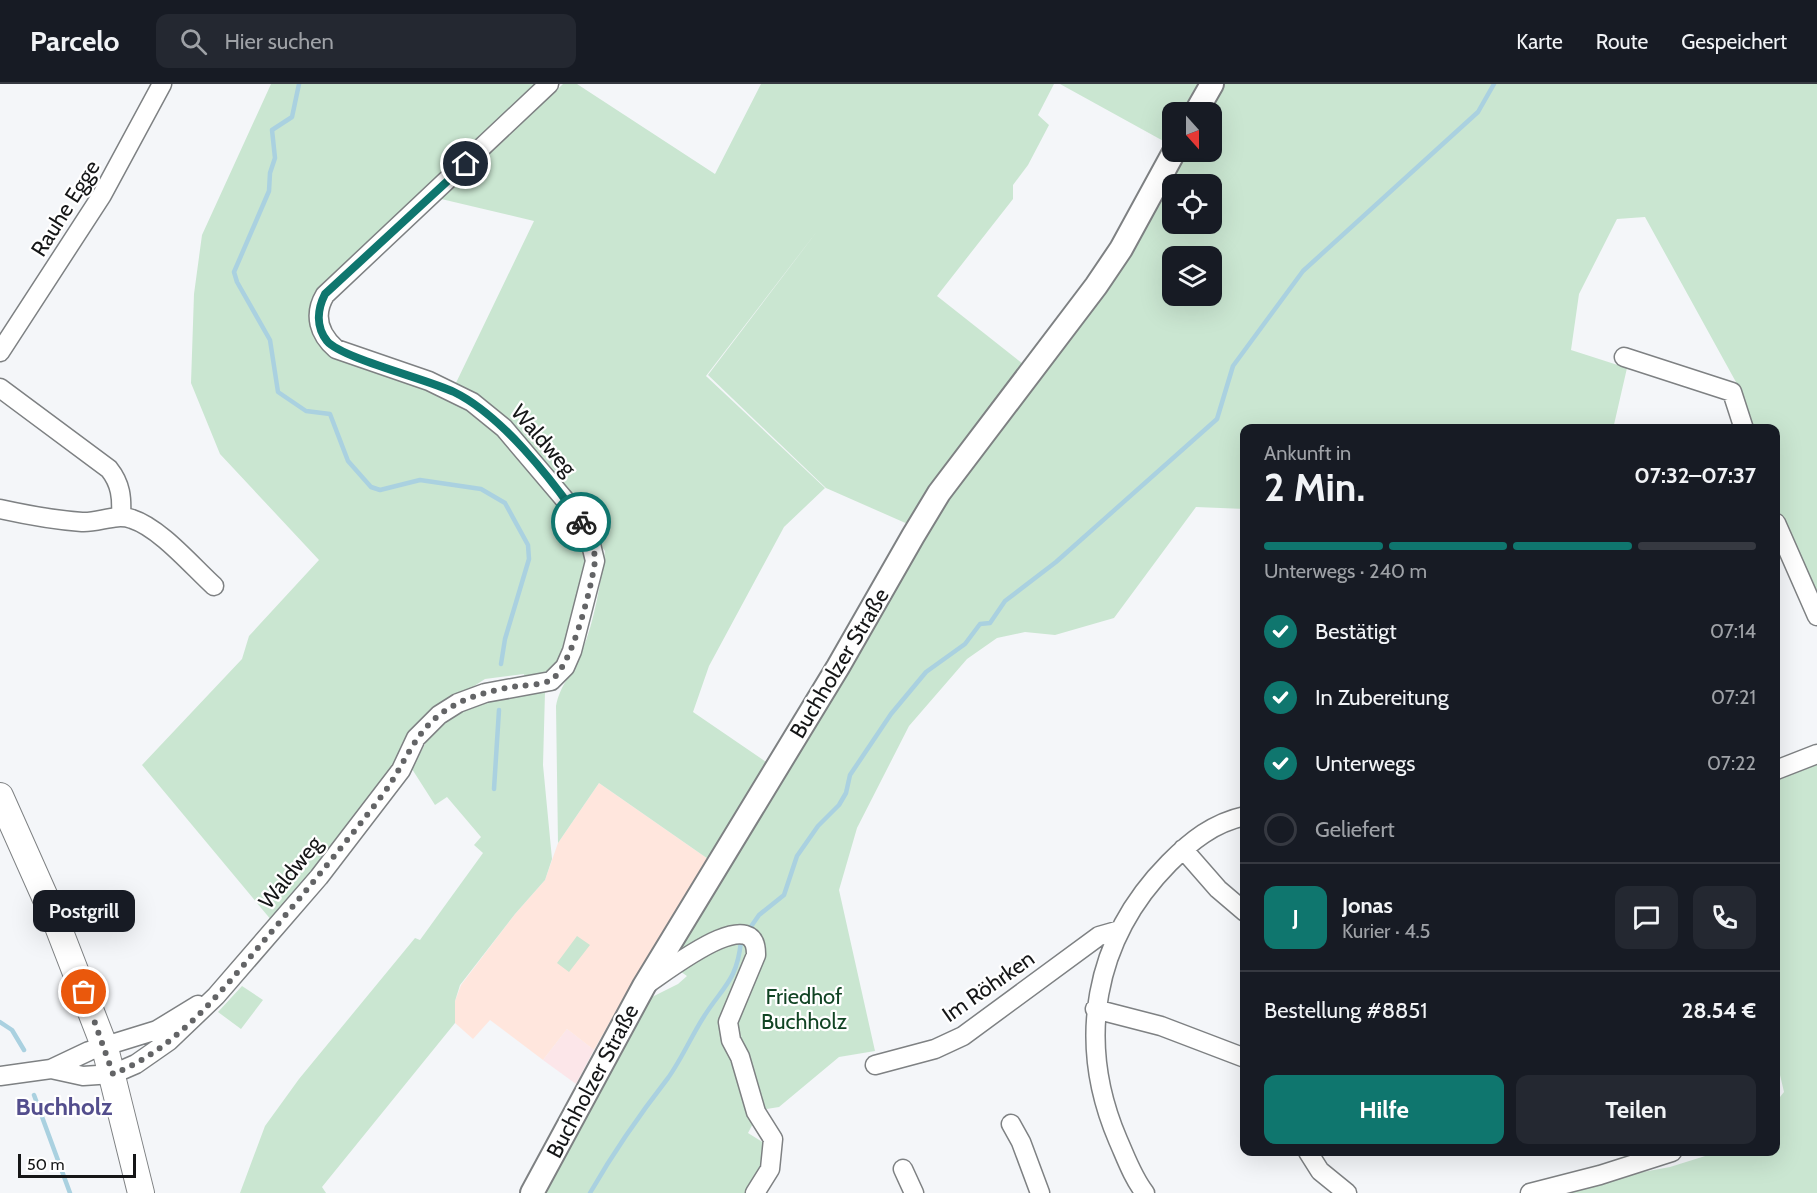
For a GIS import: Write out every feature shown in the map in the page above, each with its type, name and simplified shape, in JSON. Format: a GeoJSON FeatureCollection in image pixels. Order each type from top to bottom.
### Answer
{"type":"FeatureCollection","features":[{"type":"Feature","properties":{"kind":"main road"},"geometry":{"type":"LineString","coordinates":[[0,796],[57,924],[105,1048],[141,1193]]}},
{"type":"Feature","properties":{"kind":"street","name":"Rauhe Egge"},"geometry":{"type":"LineString","coordinates":[[0,352],[102,195],[162,84]]}},
{"type":"Feature","properties":{"kind":"street","name":"Waldweg"},"geometry":{"type":"LineString","coordinates":[[113,1074],[136,1064],[170,1041],[216,996],[319,877],[400,770],[416,738],[438,715],[458,703],[485,693],[550,681],[565,667],[572,651],[595,561],[589,536],[571,507],[504,428],[472,402],[429,381],[336,349],[327,341],[318,322],[320,304],[325,294],[549,84]]}},
{"type":"Feature","properties":{"kind":"street"},"geometry":{"type":"LineString","coordinates":[[1202,102],[1212,84]]}},
{"type":"Feature","properties":{"kind":"street","name":"Buchholzer Straße"},"geometry":{"type":"LineString","coordinates":[[532,1193],[644,986],[838,667],[939,493],[1096,286],[1121,249],[1169,162]]}},
{"type":"Feature","properties":{"kind":"street"},"geometry":{"type":"LineString","coordinates":[[1624,357],[1732,392],[1742,424]]}},
{"type":"Feature","properties":{"kind":"street"},"geometry":{"type":"LineString","coordinates":[[0,388],[109,469],[117,479],[121,492],[121,516]]}},
{"type":"Feature","properties":{"kind":"street"},"geometry":{"type":"LineString","coordinates":[[0,509],[82,522],[100,522],[121,516],[146,525],[214,586]]}},
{"type":"Feature","properties":{"kind":"street"},"geometry":{"type":"LineString","coordinates":[[1780,532],[1817,616]]}},
{"type":"Feature","properties":{"kind":"street"},"geometry":{"type":"LineString","coordinates":[[1780,768],[1817,754]]}},
{"type":"Feature","properties":{"kind":"street"},"geometry":{"type":"LineString","coordinates":[[1145,1193],[1132,1172],[1108,1118],[1104,1099],[1094,1042],[1095,1009],[1105,966],[1120,930],[1151,882],[1183,849],[1205,831],[1240,818]]}},
{"type":"Feature","properties":{"kind":"street"},"geometry":{"type":"LineString","coordinates":[[1183,849],[1218,889],[1240,908]]}},
{"type":"Feature","properties":{"kind":"street","name":"Im Röhrken"},"geometry":{"type":"LineString","coordinates":[[875,1065],[935,1050],[963,1036],[1099,936],[1120,930]]}},
{"type":"Feature","properties":{"kind":"street"},"geometry":{"type":"LineString","coordinates":[[644,986],[714,940],[729,934],[736,932],[749,938],[756,946],[756,955],[728,1022],[731,1040],[740,1057],[756,1112],[773,1139],[770,1168],[755,1193]]}},
{"type":"Feature","properties":{"kind":"street","name":"Waldweg"},"geometry":{"type":"LineString","coordinates":[[51,1069],[83,1054],[157,1030],[216,996]]}},
{"type":"Feature","properties":{"kind":"street"},"geometry":{"type":"LineString","coordinates":[[1095,1009],[1161,1026],[1240,1056]]}},
{"type":"Feature","properties":{"kind":"street"},"geometry":{"type":"LineString","coordinates":[[0,1076],[51,1069],[83,1076],[113,1074]]}},
{"type":"Feature","properties":{"kind":"street"},"geometry":{"type":"LineString","coordinates":[[1011,1124],[1021,1142],[1040,1193]]}},
{"type":"Feature","properties":{"kind":"street"},"geometry":{"type":"LineString","coordinates":[[1311,1156],[1320,1171],[1347,1193]]}},
{"type":"Feature","properties":{"kind":"street"},"geometry":{"type":"LineString","coordinates":[[1530,1193],[1600,1175],[1659,1156]]}},
{"type":"Feature","properties":{"kind":"street"},"geometry":{"type":"LineString","coordinates":[[903,1169],[914,1193]]}},
{"type":"Feature","properties":{"kind":"shaded area"},"geometry":{"type":"Polygon","coordinates":[[[599,783],[711,861],[616,1011],[594,1050],[567,1029],[543,1060],[490,1020],[473,1039],[455,1023],[455,1001],[461,985],[515,914],[545,880],[558,843],[599,783]]]}},
{"type":"Feature","properties":{"kind":"shaded area"},"geometry":{"type":"Polygon","coordinates":[[[567,1029],[594,1050],[576,1084],[543,1060],[567,1029]]]}},
{"type":"Feature","properties":{"kind":"green space"},"geometry":{"type":"Polygon","coordinates":[[[271,84],[540,84],[310,311],[313,334],[332,357],[448,396],[503,433],[574,520],[590,563],[559,662],[547,671],[525,678],[524,674],[485,679],[436,711],[393,774],[272,921],[142,765],[242,659],[249,636],[319,560],[220,454],[191,383],[194,294],[202,235],[271,84]]]}},
{"type":"Feature","properties":{"kind":"green space"},"geometry":{"type":"Polygon","coordinates":[[[563,84],[577,84],[715,174],[761,84],[1054,84],[1038,115],[1049,125],[1028,165],[1013,185],[1013,199],[937,296],[1023,364],[910,525],[826,488],[708,375],[818,230],[706,376],[825,488],[784,527],[709,666],[693,712],[769,764],[711,861],[599,783],[558,843],[556,706],[587,639],[605,551],[581,521],[454,387],[534,221],[437,198],[495,149],[563,84]]]}},
{"type":"Feature","properties":{"kind":"green space"},"geometry":{"type":"Polygon","coordinates":[[[1060,84],[1201,84],[1190,102],[1162,102],[1162,140],[1060,84]]]}},
{"type":"Feature","properties":{"kind":"green space","name":"Friedhof Buchholz"},"geometry":{"type":"Polygon","coordinates":[[[1222,84],[1817,84],[1817,589],[1814,590],[1780,513],[1780,424],[1751,424],[1742,393],[1645,217],[1617,219],[1579,294],[1571,350],[1627,368],[1614,424],[1240,424],[1240,509],[1196,507],[1114,618],[1055,635],[1025,632],[997,638],[967,659],[909,726],[857,828],[839,890],[875,1051],[839,1057],[779,1107],[760,1110],[748,1133],[764,1143],[769,1162],[751,1193],[544,1193],[648,999],[678,984],[687,976],[668,963],[921,543],[950,497],[1133,249],[1162,195],[1162,234],[1222,234],[1222,174],[1173,174],[1180,162],[1222,162],[1222,102],[1212,102],[1222,84]],[[766,948],[752,958],[739,1011],[766,948]]]}},
{"type":"Feature","properties":{"kind":"green space"},"geometry":{"type":"Polygon","coordinates":[[[525,691],[545,692],[543,765],[552,859],[545,880],[515,914],[460,985],[455,1001],[455,1023],[322,1187],[326,1193],[240,1193],[265,1126],[299,1079],[415,938],[420,940],[483,853],[474,845],[481,837],[447,797],[435,805],[412,769],[436,723],[463,705],[525,691]]]}},
{"type":"Feature","properties":{"kind":"green space"},"geometry":{"type":"Polygon","coordinates":[[[1817,762],[1817,1193],[1564,1193],[1705,1156],[1780,1156],[1780,1097],[1784,1092],[1780,1075],[1780,778],[1817,762]]]}},
{"type":"Feature","properties":{"kind":"green space"},"geometry":{"type":"Polygon","coordinates":[[[577,936],[590,945],[569,972],[557,963],[577,936]]]}},
{"type":"Feature","properties":{"kind":"green space"},"geometry":{"type":"Polygon","coordinates":[[[242,986],[263,1000],[241,1029],[218,1012],[242,986]]]}},
{"type":"Feature","properties":{"kind":"waterway"},"geometry":{"type":"LineString","coordinates":[[299,84],[292,117],[272,130],[275,158],[270,173],[269,191],[234,272],[237,282],[270,340],[278,392],[306,411],[330,414],[348,461],[371,487],[380,490],[420,480],[481,489],[505,503],[528,545],[529,559],[505,639],[501,664]]}},
{"type":"Feature","properties":{"kind":"waterway"},"geometry":{"type":"LineString","coordinates":[[750,928],[759,915],[784,895],[797,856],[818,826],[839,805],[846,793],[850,775],[891,714],[926,672],[965,644],[980,624],[990,623],[1005,601],[1056,562],[1217,419],[1233,366],[1303,271],[1478,112],[1494,84]]}},
{"type":"Feature","properties":{"kind":"waterway"},"geometry":{"type":"LineString","coordinates":[[494,789],[499,710]]}},
{"type":"Feature","properties":{"kind":"waterway"},"geometry":{"type":"LineString","coordinates":[[590,1193],[627,1134],[673,1071],[703,1018],[728,983],[736,966],[741,941]]}},
{"type":"Feature","properties":{"kind":"waterway"},"geometry":{"type":"LineString","coordinates":[[0,1022],[12,1030],[24,1050]]}},
{"type":"Feature","properties":{"kind":"waterway"},"geometry":{"type":"LineString","coordinates":[[34,1095],[70,1193]]}},
{"type":"Feature","properties":{"kind":"way so far"},"geometry":{"type":"LineString","coordinates":[[84,992],[113,1074],[136,1064],[186,1027],[216,996],[319,877],[400,770],[416,738],[438,715],[458,703],[485,693],[550,681],[565,667],[572,651],[593,579],[595,561],[594,549],[581,522]]}},
{"type":"Feature","properties":{"kind":"place","name":"Postgrill"},"geometry":{"type":"Point","coordinates":[84,992]}},
{"type":"Feature","properties":{"kind":"district","name":"Buchholz"},"geometry":{"type":"Point","coordinates":[64,1107]}},
{"type":"Feature","properties":{"kind":"route"},"geometry":{"type":"LineString","coordinates":[[466,164],[325,294],[320,304],[318,322],[327,341],[336,349],[429,381],[472,402],[490,415],[519,444],[581,522]]}}]}
